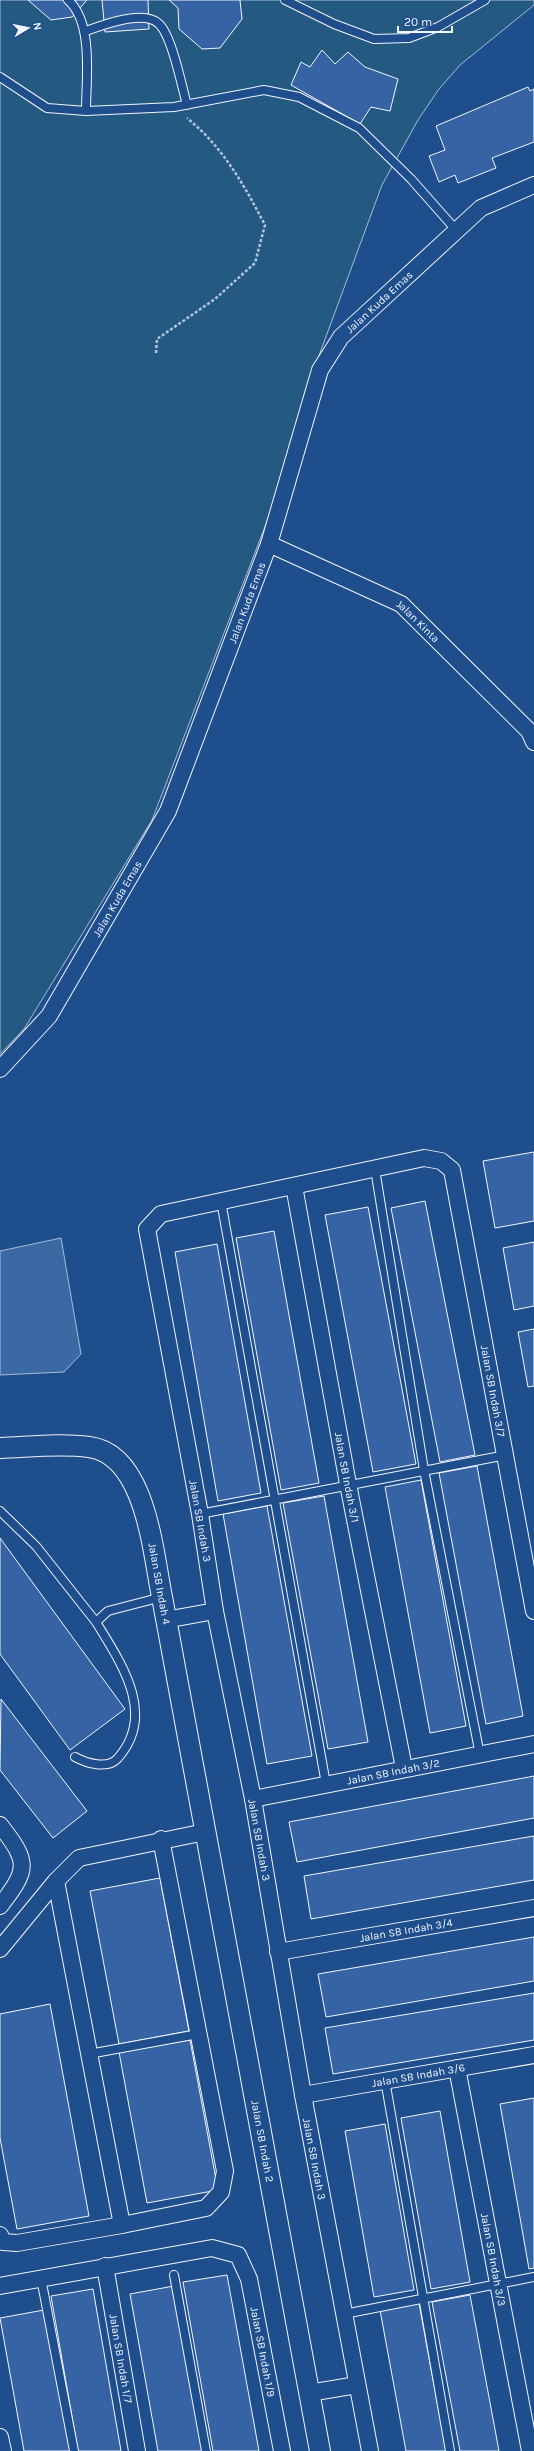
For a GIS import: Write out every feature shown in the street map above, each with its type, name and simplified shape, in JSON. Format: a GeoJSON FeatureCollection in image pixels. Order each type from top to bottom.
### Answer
{"type":"FeatureCollection","features":[{"type":"Feature","properties":{"kind":"street","name":"Jalan Kuda Emas"},"geometry":{"type":"LineString","coordinates":[[0,1069],[49,1016],[168,811],[269,544],[320,370],[341,336],[481,208],[534,185]]}},
{"type":"Feature","properties":{"kind":"street","name":"Jalan Kinta"},"geometry":{"type":"LineString","coordinates":[[269,544],[402,604],[529,731],[534,742]]}},
{"type":"Feature","properties":{"kind":"street","name":"Jalan SB Indah 3/7"},"geometry":{"type":"LineString","coordinates":[[375,1169],[424,1158],[441,1161],[452,1170],[534,1611]]}},
{"type":"Feature","properties":{"kind":"street"},"geometry":{"type":"LineString","coordinates":[[221,1201],[375,1169]]}},
{"type":"Feature","properties":{"kind":"street","name":"Jalan SB Indah 3/1"},"geometry":{"type":"LineString","coordinates":[[294,1186],[348,1484],[404,1768]]}},
{"type":"Feature","properties":{"kind":"street","name":"Jalan SB Indah 3"},"geometry":{"type":"LineString","coordinates":[[221,1201],[161,1214],[147,1228],[200,1514],[215,1611],[253,1799],[302,2095],[370,2451]]}},
{"type":"Feature","properties":{"kind":"street","name":"Jalan SB Indah 4"},"geometry":{"type":"LineString","coordinates":[[0,1448],[90,1447],[111,1456],[128,1472],[137,1490],[162,1597],[205,1832]]}},
{"type":"Feature","properties":{"kind":"street"},"geometry":{"type":"LineString","coordinates":[[166,1620],[215,1611]]}},
{"type":"Feature","properties":{"kind":"street","name":"Jalan SB Indah 3/2"},"geometry":{"type":"LineString","coordinates":[[253,1799],[404,1768],[534,1744]]}},
{"type":"Feature","properties":{"kind":"street"},"geometry":{"type":"LineString","coordinates":[[0,1825],[17,1847],[23,1866],[18,1883],[0,1906]]}},
{"type":"Feature","properties":{"kind":"street"},"geometry":{"type":"LineString","coordinates":[[0,1949],[56,1881],[79,1858],[161,1839],[205,1832]]}},
{"type":"Feature","properties":{"kind":"street","name":"Jalan SB Indah 2"},"geometry":{"type":"LineString","coordinates":[[205,1832],[320,2451]]}},
{"type":"Feature","properties":{"kind":"street"},"geometry":{"type":"LineString","coordinates":[[0,2235],[4,2242],[17,2243],[122,2226],[206,2208],[221,2192],[225,2171],[161,1839]]}},
{"type":"Feature","properties":{"kind":"street"},"geometry":{"type":"LineString","coordinates":[[56,1881],[122,2226]]}},
{"type":"Feature","properties":{"kind":"street","name":"Jalan SB Indah 3/4"},"geometry":{"type":"LineString","coordinates":[[278,1952],[534,1908]]}},
{"type":"Feature","properties":{"kind":"street","name":"Jalan SB Indah 3/6"},"geometry":{"type":"LineString","coordinates":[[302,2095],[534,2055]]}},
{"type":"Feature","properties":{"kind":"street","name":"Jalan SB Indah 3/3"},"geometry":{"type":"LineString","coordinates":[[457,2068],[530,2451]]}},
{"type":"Feature","properties":{"kind":"street","name":"Jalan SB Indah 1/9"},"geometry":{"type":"LineString","coordinates":[[105,2266],[212,2248],[238,2255],[249,2279],[282,2451]]}},
{"type":"Feature","properties":{"kind":"street"},"geometry":{"type":"LineString","coordinates":[[0,2286],[105,2266]]}},
{"type":"Feature","properties":{"kind":"street","name":"Jalan SB Indah 1/7"},"geometry":{"type":"LineString","coordinates":[[105,2266],[137,2451]]}},
{"type":"Feature","properties":{"kind":"street"},"geometry":{"type":"LineString","coordinates":[[309,2393],[357,2385]]}},
{"type":"Feature","properties":{"kind":"street"},"geometry":{"type":"LineString","coordinates":[[0,2437],[3,2451]]}},
{"type":"Feature","properties":{"kind":"lane"},"geometry":{"type":"LineString","coordinates":[[68,0],[73,4],[86,31],[86,111]]}},
{"type":"Feature","properties":{"kind":"lane"},"geometry":{"type":"LineString","coordinates":[[285,0],[334,24],[374,39],[409,38],[438,28],[485,0]]}},
{"type":"Feature","properties":{"kind":"lane"},"geometry":{"type":"LineString","coordinates":[[86,31],[110,22],[146,18],[159,23],[171,46],[187,105]]}},
{"type":"Feature","properties":{"kind":"lane"},"geometry":{"type":"LineString","coordinates":[[0,77],[47,108],[86,111],[174,107],[264,90],[299,97],[359,128],[411,179],[457,231]]}},
{"type":"Feature","properties":{"kind":"lane"},"geometry":{"type":"LineString","coordinates":[[375,1169],[424,1470],[480,1755]]}},
{"type":"Feature","properties":{"kind":"lane"},"geometry":{"type":"LineString","coordinates":[[221,1201],[326,1784]]}},
{"type":"Feature","properties":{"kind":"lane"},"geometry":{"type":"LineString","coordinates":[[200,1514],[348,1484],[506,1455]]}},
{"type":"Feature","properties":{"kind":"lane"},"geometry":{"type":"LineString","coordinates":[[0,1511],[36,1546],[96,1622],[126,1673],[132,1692],[136,1723],[131,1742],[116,1760],[100,1764],[86,1763],[75,1757]]}},
{"type":"Feature","properties":{"kind":"lane"},"geometry":{"type":"LineString","coordinates":[[96,1622],[108,1611],[162,1597]]}},
{"type":"Feature","properties":{"kind":"lane"},"geometry":{"type":"LineString","coordinates":[[89,2054],[198,2034]]}},
{"type":"Feature","properties":{"kind":"lane"},"geometry":{"type":"LineString","coordinates":[[385,2080],[450,2451]]}},
{"type":"Feature","properties":{"kind":"lane"},"geometry":{"type":"LineString","coordinates":[[174,2275],[206,2451]]}},
{"type":"Feature","properties":{"kind":"lane"},"geometry":{"type":"LineString","coordinates":[[344,2314],[424,2297],[534,2277]]}},
{"type":"Feature","properties":{"kind":"lane"},"geometry":{"type":"LineString","coordinates":[[41,2278],[74,2451]]}},
{"type":"Feature","properties":{"kind":"path"},"geometry":{"type":"LineString","coordinates":[[156,353],[157,339],[215,299],[255,264],[265,225],[237,173],[206,133],[174,107]]}},
{"type":"Feature","properties":{"kind":"shaded area"},"geometry":{"type":"Polygon","coordinates":[[[0,0],[534,0],[534,5],[460,65],[439,89],[418,120],[382,185],[317,361],[276,498],[152,820],[24,1029],[0,1054],[0,0]]]}},
{"type":"Feature","properties":{"kind":"shaded area"},"geometry":{"type":"Polygon","coordinates":[[[61,1238],[81,1354],[64,1372],[0,1375],[0,1251],[61,1238]]]}},
{"type":"Feature","properties":{"kind":"building"},"geometry":{"type":"Polygon","coordinates":[[[28,0],[87,0],[72,17],[51,20],[28,0]]]}},
{"type":"Feature","properties":{"kind":"building"},"geometry":{"type":"Polygon","coordinates":[[[102,0],[148,0],[149,29],[105,32],[102,0]]]}},
{"type":"Feature","properties":{"kind":"building"},"geometry":{"type":"Polygon","coordinates":[[[169,0],[240,0],[242,19],[220,48],[202,49],[179,29],[178,8],[169,0]]]}},
{"type":"Feature","properties":{"kind":"building"},"geometry":{"type":"Polygon","coordinates":[[[322,50],[335,64],[348,52],[365,67],[398,79],[390,111],[371,107],[360,124],[291,85],[301,62],[310,67],[322,50]]]}},
{"type":"Feature","properties":{"kind":"building"},"geometry":{"type":"Polygon","coordinates":[[[528,87],[530,91],[534,89],[534,142],[492,158],[496,168],[458,183],[455,175],[439,182],[429,156],[445,150],[436,126],[528,87]]]}},
{"type":"Feature","properties":{"kind":"building"},"geometry":{"type":"Polygon","coordinates":[[[534,1152],[534,1221],[495,1228],[483,1161],[534,1152]]]}},
{"type":"Feature","properties":{"kind":"building"},"geometry":{"type":"Polygon","coordinates":[[[425,1201],[475,1455],[440,1462],[391,1208],[425,1201]]]}},
{"type":"Feature","properties":{"kind":"building"},"geometry":{"type":"Polygon","coordinates":[[[368,1207],[416,1464],[373,1472],[325,1215],[368,1207]]]}},
{"type":"Feature","properties":{"kind":"building"},"geometry":{"type":"Polygon","coordinates":[[[274,1231],[319,1483],[281,1490],[236,1238],[274,1231]]]}},
{"type":"Feature","properties":{"kind":"building"},"geometry":{"type":"Polygon","coordinates":[[[534,1242],[534,1306],[514,1310],[503,1248],[534,1242]]]}},
{"type":"Feature","properties":{"kind":"building"},"geometry":{"type":"Polygon","coordinates":[[[217,1244],[261,1493],[218,1501],[175,1252],[217,1244]]]}},
{"type":"Feature","properties":{"kind":"building"},"geometry":{"type":"Polygon","coordinates":[[[534,1329],[534,1386],[528,1387],[518,1332],[534,1329]]]}},
{"type":"Feature","properties":{"kind":"building"},"geometry":{"type":"Polygon","coordinates":[[[477,1466],[523,1716],[486,1724],[439,1473],[477,1466]]]}},
{"type":"Feature","properties":{"kind":"building"},"geometry":{"type":"Polygon","coordinates":[[[421,1480],[466,1726],[430,1733],[385,1487],[421,1480]]]}},
{"type":"Feature","properties":{"kind":"building"},"geometry":{"type":"Polygon","coordinates":[[[324,1496],[368,1742],[328,1749],[283,1503],[324,1496]]]}},
{"type":"Feature","properties":{"kind":"building"},"geometry":{"type":"Polygon","coordinates":[[[267,1506],[312,1756],[267,1764],[223,1514],[267,1506]]]}},
{"type":"Feature","properties":{"kind":"building"},"geometry":{"type":"Polygon","coordinates":[[[0,1538],[125,1709],[70,1750],[0,1654],[0,1538]]]}},
{"type":"Feature","properties":{"kind":"building"},"geometry":{"type":"Polygon","coordinates":[[[1,1699],[87,1811],[53,1838],[0,1770],[1,1699]]]}},
{"type":"Feature","properties":{"kind":"building"},"geometry":{"type":"Polygon","coordinates":[[[534,1776],[534,1818],[297,1862],[289,1822],[534,1776]]]}},
{"type":"Feature","properties":{"kind":"building"},"geometry":{"type":"Polygon","coordinates":[[[534,1836],[534,1880],[311,1919],[304,1876],[534,1836]]]}},
{"type":"Feature","properties":{"kind":"building"},"geometry":{"type":"Polygon","coordinates":[[[160,1878],[189,2031],[119,2044],[90,1891],[160,1878]]]}},
{"type":"Feature","properties":{"kind":"building"},"geometry":{"type":"Polygon","coordinates":[[[534,1937],[534,1981],[326,2017],[318,1974],[534,1937]]]}},
{"type":"Feature","properties":{"kind":"building"},"geometry":{"type":"Polygon","coordinates":[[[534,1993],[534,2040],[333,2074],[325,2028],[534,1993]]]}},
{"type":"Feature","properties":{"kind":"building"},"geometry":{"type":"Polygon","coordinates":[[[50,2004],[89,2216],[17,2229],[0,2138],[0,2014],[50,2004]]]}},
{"type":"Feature","properties":{"kind":"building"},"geometry":{"type":"Polygon","coordinates":[[[190,2040],[218,2190],[147,2203],[119,2052],[190,2040]]]}},
{"type":"Feature","properties":{"kind":"building"},"geometry":{"type":"Polygon","coordinates":[[[534,2098],[534,2268],[529,2269],[500,2104],[534,2098]]]}},
{"type":"Feature","properties":{"kind":"building"},"geometry":{"type":"Polygon","coordinates":[[[440,2111],[470,2282],[431,2289],[401,2118],[440,2111]]]}},
{"type":"Feature","properties":{"kind":"building"},"geometry":{"type":"Polygon","coordinates":[[[385,2124],[414,2290],[374,2297],[345,2131],[385,2124]]]}},
{"type":"Feature","properties":{"kind":"building"},"geometry":{"type":"Polygon","coordinates":[[[227,2275],[259,2451],[213,2451],[183,2282],[227,2275]]]}},
{"type":"Feature","properties":{"kind":"building"},"geometry":{"type":"Polygon","coordinates":[[[174,2286],[204,2451],[158,2451],[130,2294],[174,2286]]]}},
{"type":"Feature","properties":{"kind":"building"},"geometry":{"type":"Polygon","coordinates":[[[93,2289],[121,2451],[78,2451],[51,2296],[93,2289]]]}},
{"type":"Feature","properties":{"kind":"building"},"geometry":{"type":"Polygon","coordinates":[[[470,2295],[499,2451],[460,2451],[432,2302],[470,2295]]]}},
{"type":"Feature","properties":{"kind":"building"},"geometry":{"type":"Polygon","coordinates":[[[419,2303],[446,2451],[406,2451],[380,2310],[419,2303]]]}},
{"type":"Feature","properties":{"kind":"building"},"geometry":{"type":"Polygon","coordinates":[[[44,2310],[71,2451],[24,2451],[0,2318],[44,2310]]]}}]}
